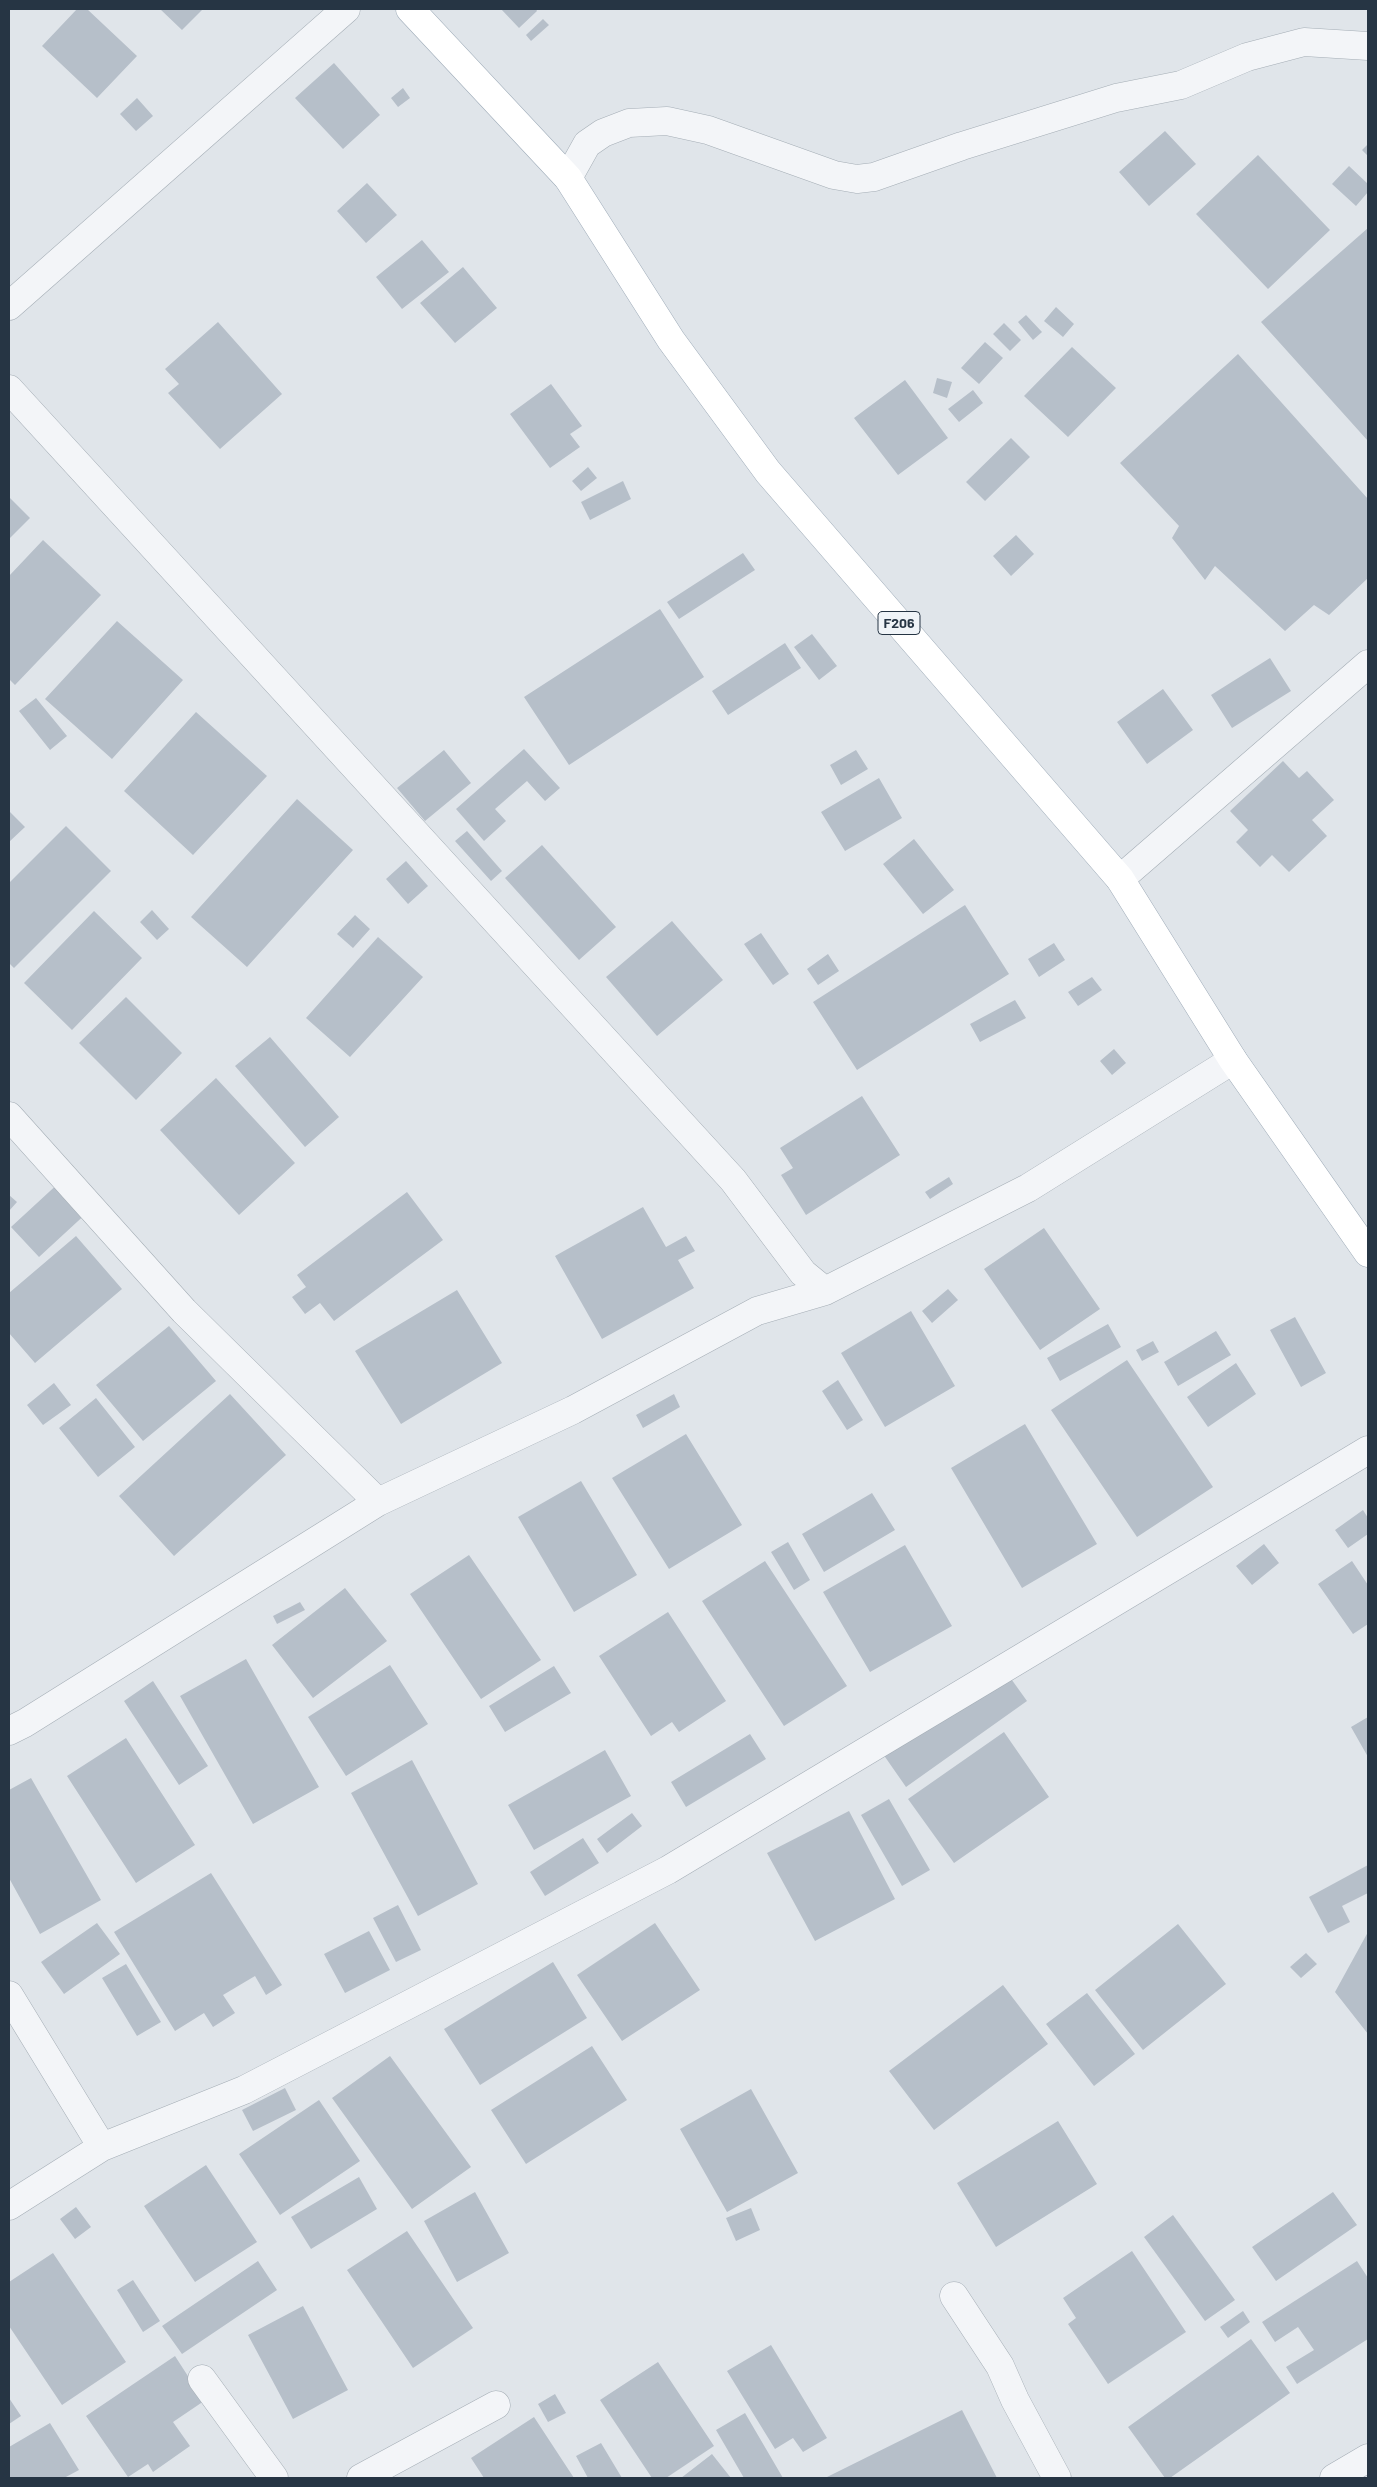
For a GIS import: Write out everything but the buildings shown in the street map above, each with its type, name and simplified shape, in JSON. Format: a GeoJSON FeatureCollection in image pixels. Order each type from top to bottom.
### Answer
{"type":"FeatureCollection","features":[{"type":"Feature","properties":{"kind":"main road","name":"F206"},"geometry":{"type":"LineString","coordinates":[[410,9],[568,178],[671,340],[768,472],[1120,879],[1233,1060],[1368,1253]]}},
{"type":"Feature","properties":{"kind":"street"},"geometry":{"type":"LineString","coordinates":[[9,306],[346,9]]}},
{"type":"Feature","properties":{"kind":"street"},"geometry":{"type":"LineString","coordinates":[[568,178],[587,144],[603,133],[629,123],[667,121],[708,130],[834,175],[857,179],[874,177],[962,146],[1116,98],[1180,85],[1247,57],[1304,42],[1368,46]]}},
{"type":"Feature","properties":{"kind":"street"},"geometry":{"type":"LineString","coordinates":[[9,389],[733,1180],[803,1274],[824,1292]]}},
{"type":"Feature","properties":{"kind":"street"},"geometry":{"type":"LineString","coordinates":[[1120,879],[1368,664]]}},
{"type":"Feature","properties":{"kind":"street"},"geometry":{"type":"LineString","coordinates":[[9,1731],[34,1718],[378,1502],[573,1410],[757,1311],[824,1292],[1028,1188],[1233,1060]]}},
{"type":"Feature","properties":{"kind":"street"},"geometry":{"type":"LineString","coordinates":[[9,1116],[184,1311],[378,1502]]}},
{"type":"Feature","properties":{"kind":"street"},"geometry":{"type":"LineString","coordinates":[[9,2206],[102,2147],[244,2090],[668,1870],[1368,1450]]}},
{"type":"Feature","properties":{"kind":"street"},"geometry":{"type":"LineString","coordinates":[[9,1995],[102,2147]]}},
{"type":"Feature","properties":{"kind":"street"},"geometry":{"type":"LineString","coordinates":[[954,2296],[1000,2366],[1015,2400],[1057,2478]]}},
{"type":"Feature","properties":{"kind":"street"},"geometry":{"type":"LineString","coordinates":[[202,2379],[274,2478]]}},
{"type":"Feature","properties":{"kind":"street"},"geometry":{"type":"LineString","coordinates":[[361,2478],[496,2405]]}},
{"type":"Feature","properties":{"kind":"street"},"geometry":{"type":"LineString","coordinates":[[1334,2478],[1368,2458]]}}]}
